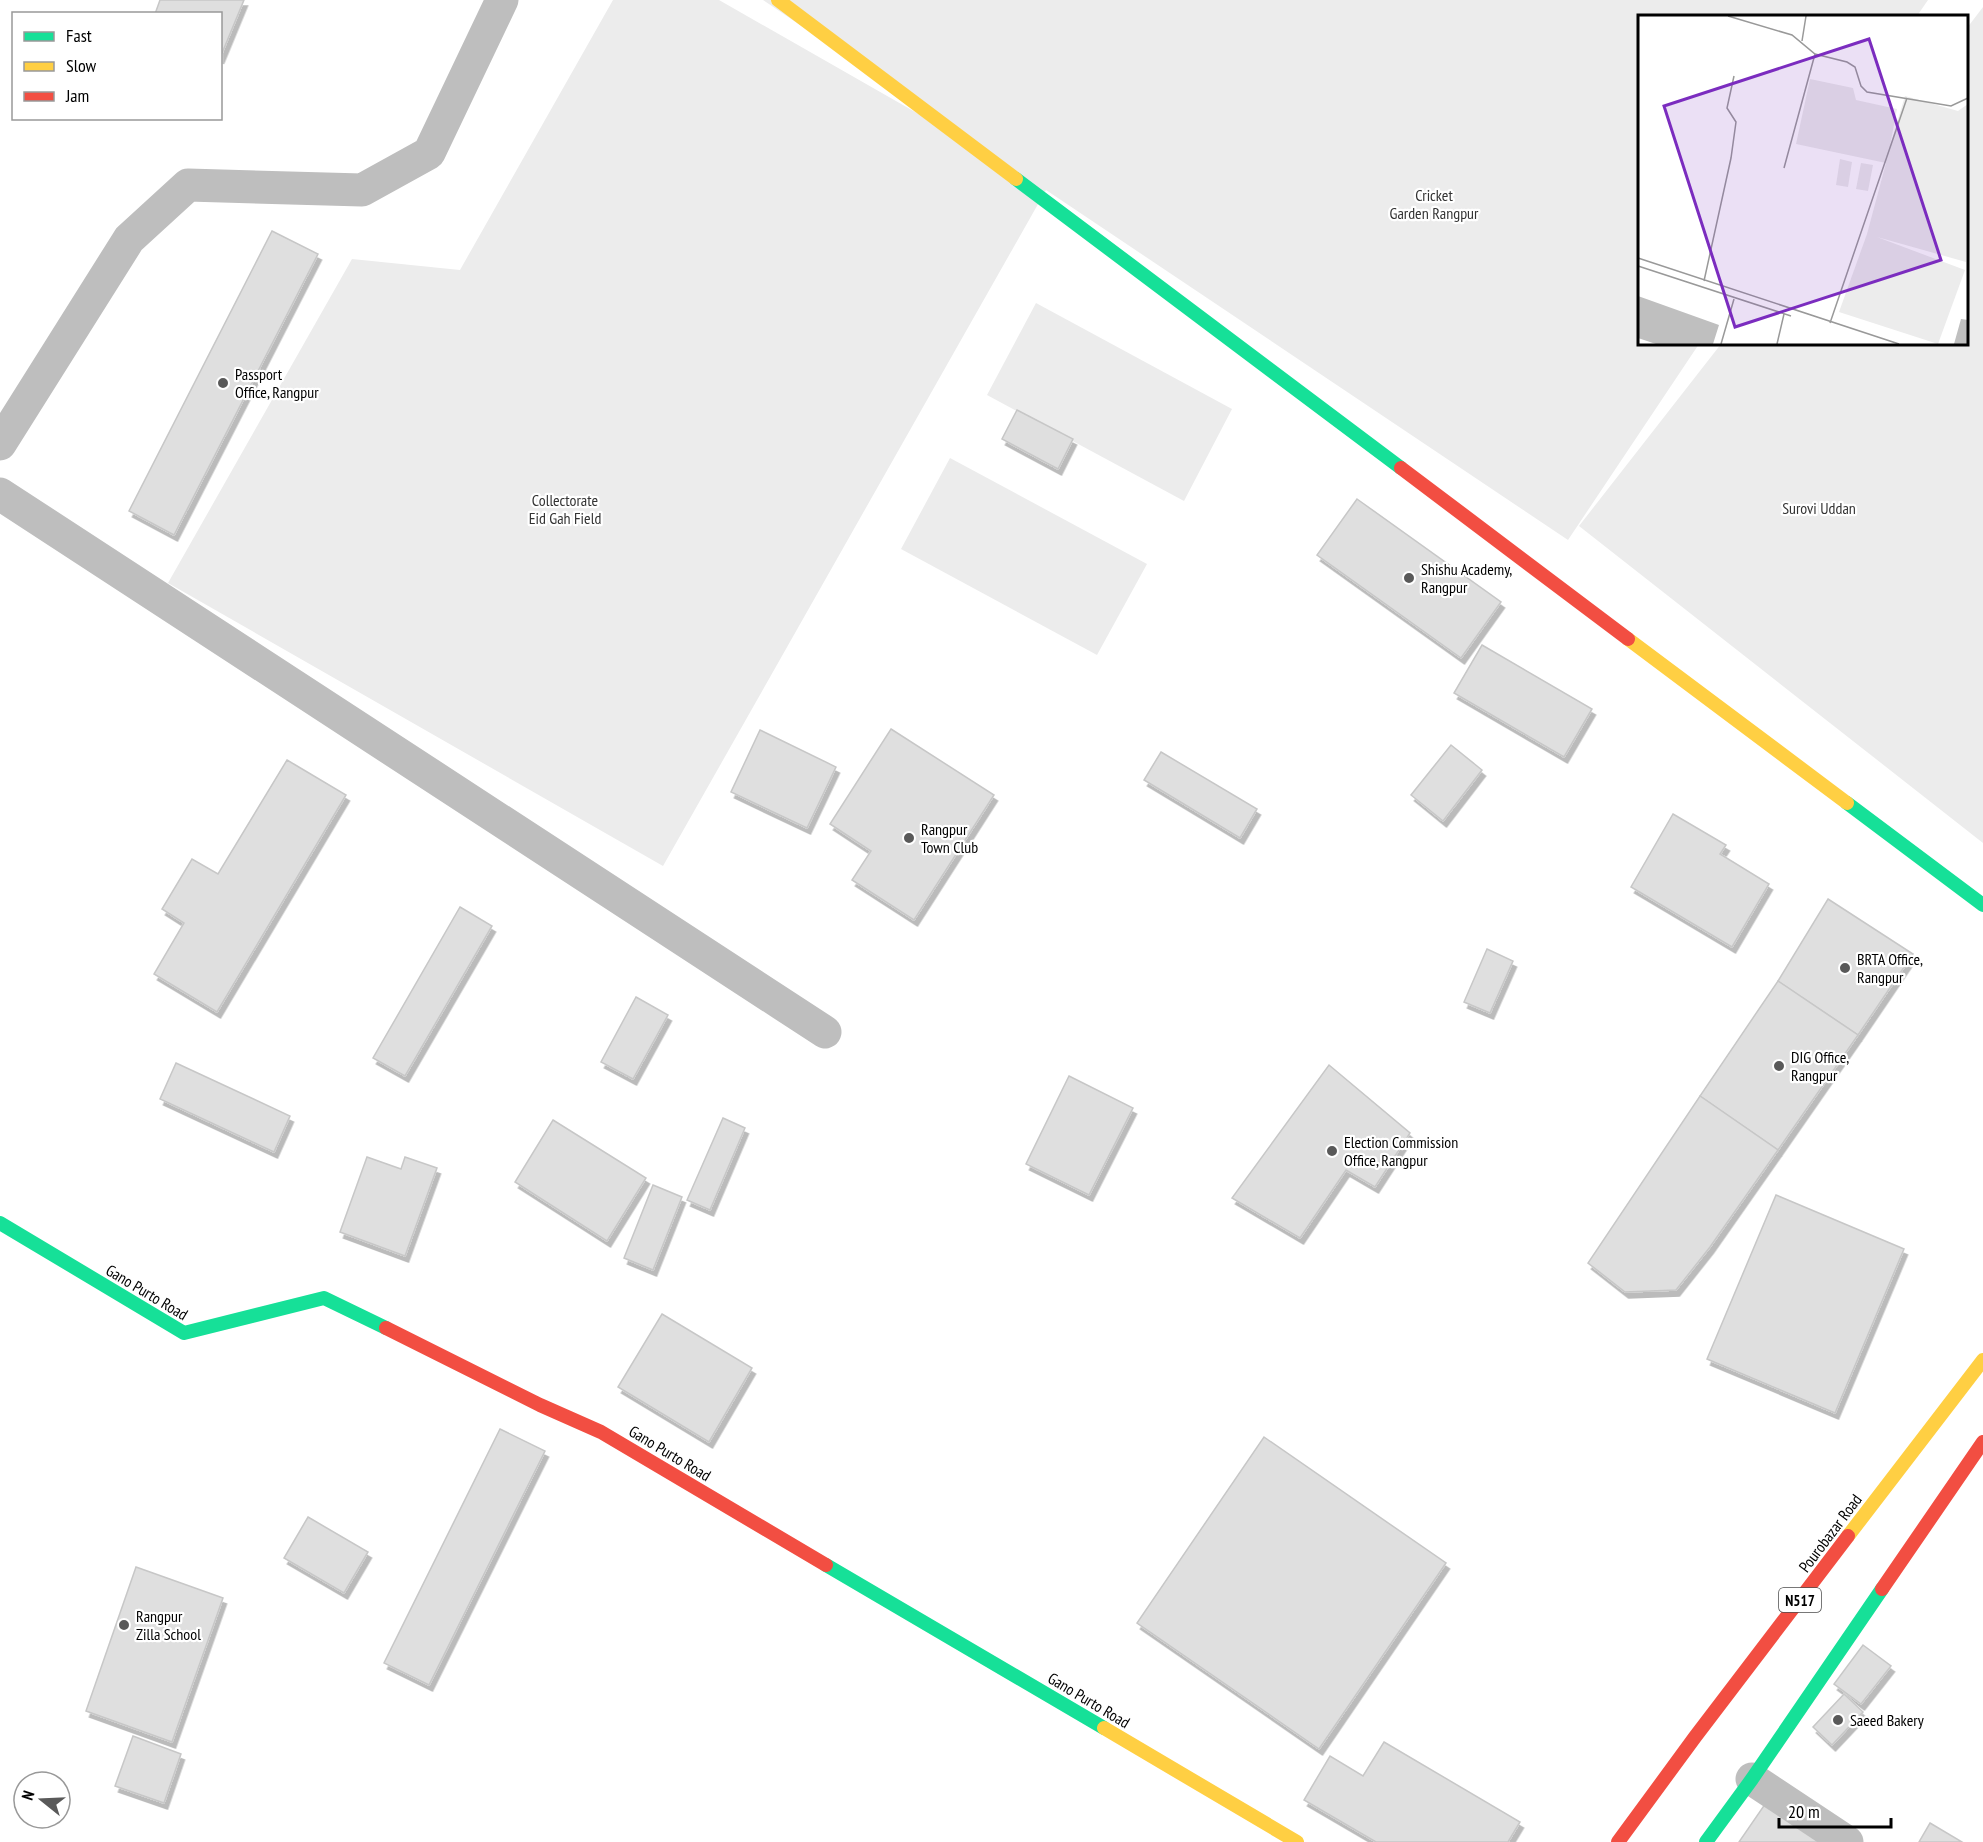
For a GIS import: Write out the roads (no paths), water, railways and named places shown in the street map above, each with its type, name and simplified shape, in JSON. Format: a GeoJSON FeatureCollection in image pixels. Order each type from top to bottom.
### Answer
{"type":"FeatureCollection","features":[{"type":"Feature","properties":{"kind":"main road"},"geometry":{"type":"LineString","coordinates":[[778,0],[1983,905]]}},
{"type":"Feature","properties":{"kind":"main road","name":"Gano Purto Road"},"geometry":{"type":"LineString","coordinates":[[0,1223],[184,1334],[324,1298],[540,1405],[601,1432],[1297,1842]]}},
{"type":"Feature","properties":{"kind":"main road","name":"Pourobazar Road"},"geometry":{"type":"LineString","coordinates":[[1618,1842],[1695,1737],[1983,1360]]}},
{"type":"Feature","properties":{"kind":"main road"},"geometry":{"type":"LineString","coordinates":[[1706,1842],[1752,1779],[1983,1442]]}},
{"type":"Feature","properties":{"kind":"street"},"geometry":{"type":"LineString","coordinates":[[0,444],[129,239],[188,185],[362,190],[429,153],[502,0]]}},
{"type":"Feature","properties":{"kind":"street"},"geometry":{"type":"LineString","coordinates":[[0,494],[825,1032]]}},
{"type":"Feature","properties":{"kind":"street"},"geometry":{"type":"LineString","coordinates":[[1752,1779],[1847,1842]]}},
{"type":"Feature","properties":{"kind":"place","name":"Passport Office, Rangpur"},"geometry":{"type":"Point","coordinates":[223,383]}},
{"type":"Feature","properties":{"kind":"place","name":"Shishu Academy, Rangpur"},"geometry":{"type":"Point","coordinates":[1409,578]}},
{"type":"Feature","properties":{"kind":"place","name":"Rangpur Town Club"},"geometry":{"type":"Point","coordinates":[909,838]}},
{"type":"Feature","properties":{"kind":"place","name":"BRTA Office, Rangpur"},"geometry":{"type":"Point","coordinates":[1845,968]}},
{"type":"Feature","properties":{"kind":"place","name":"DIG Office, Rangpur"},"geometry":{"type":"Point","coordinates":[1779,1066]}},
{"type":"Feature","properties":{"kind":"place","name":"Election Commission Office, Rangpur"},"geometry":{"type":"Point","coordinates":[1332,1151]}},
{"type":"Feature","properties":{"kind":"place","name":"Rangpur Zilla School"},"geometry":{"type":"Point","coordinates":[124,1625]}},
{"type":"Feature","properties":{"kind":"place","name":"Saeed Bakery"},"geometry":{"type":"Point","coordinates":[1838,1720]}},
{"type":"Feature","properties":{"kind":"park label","name":"Cricket Garden Rangpur"},"geometry":{"type":"Point","coordinates":[1434,204]}},
{"type":"Feature","properties":{"kind":"park label","name":"Surovi Uddan"},"geometry":{"type":"Point","coordinates":[1819,508]}},
{"type":"Feature","properties":{"kind":"park label","name":"Collectorate Eid Gah Field"},"geometry":{"type":"Point","coordinates":[565,509]}}]}
